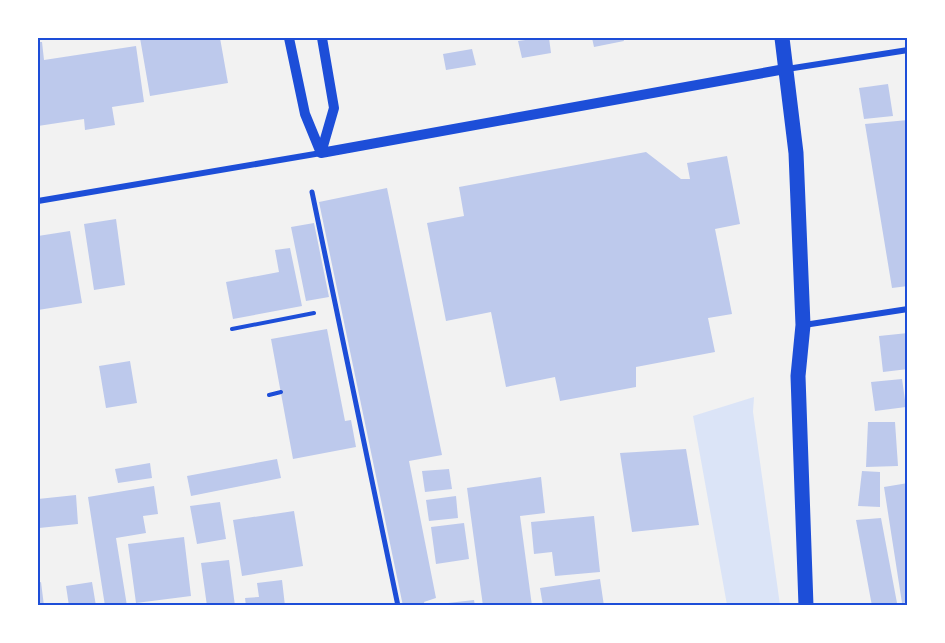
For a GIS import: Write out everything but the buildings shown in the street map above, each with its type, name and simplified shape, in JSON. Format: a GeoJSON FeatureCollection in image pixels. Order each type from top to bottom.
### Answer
{"type":"FeatureCollection","features":[{"type":"Feature","properties":{"kind":"main road"},"geometry":{"type":"LineString","coordinates":[[783,38],[796,153],[803,325],[798,376],[806,606]]}},
{"type":"Feature","properties":{"kind":"street"},"geometry":{"type":"LineString","coordinates":[[289,38],[305,114],[321,153]]}},
{"type":"Feature","properties":{"kind":"street"},"geometry":{"type":"LineString","coordinates":[[321,153],[334,108],[322,38]]}},
{"type":"Feature","properties":{"kind":"street"},"geometry":{"type":"LineString","coordinates":[[38,201],[321,153],[785,69],[908,50]]}},
{"type":"Feature","properties":{"kind":"street"},"geometry":{"type":"LineString","coordinates":[[312,192],[398,606]]}},
{"type":"Feature","properties":{"kind":"street"},"geometry":{"type":"LineString","coordinates":[[803,325],[908,309]]}},
{"type":"Feature","properties":{"kind":"path"},"geometry":{"type":"LineString","coordinates":[[232,329],[336,309]]}},
{"type":"Feature","properties":{"kind":"path"},"geometry":{"type":"LineString","coordinates":[[269,395],[281,392]]}},
{"type":"Feature","properties":{"kind":"shaded area"},"geometry":{"type":"Polygon","coordinates":[[[754,397],[753,412],[780,605],[727,605],[693,416],[754,397]]]}}]}
